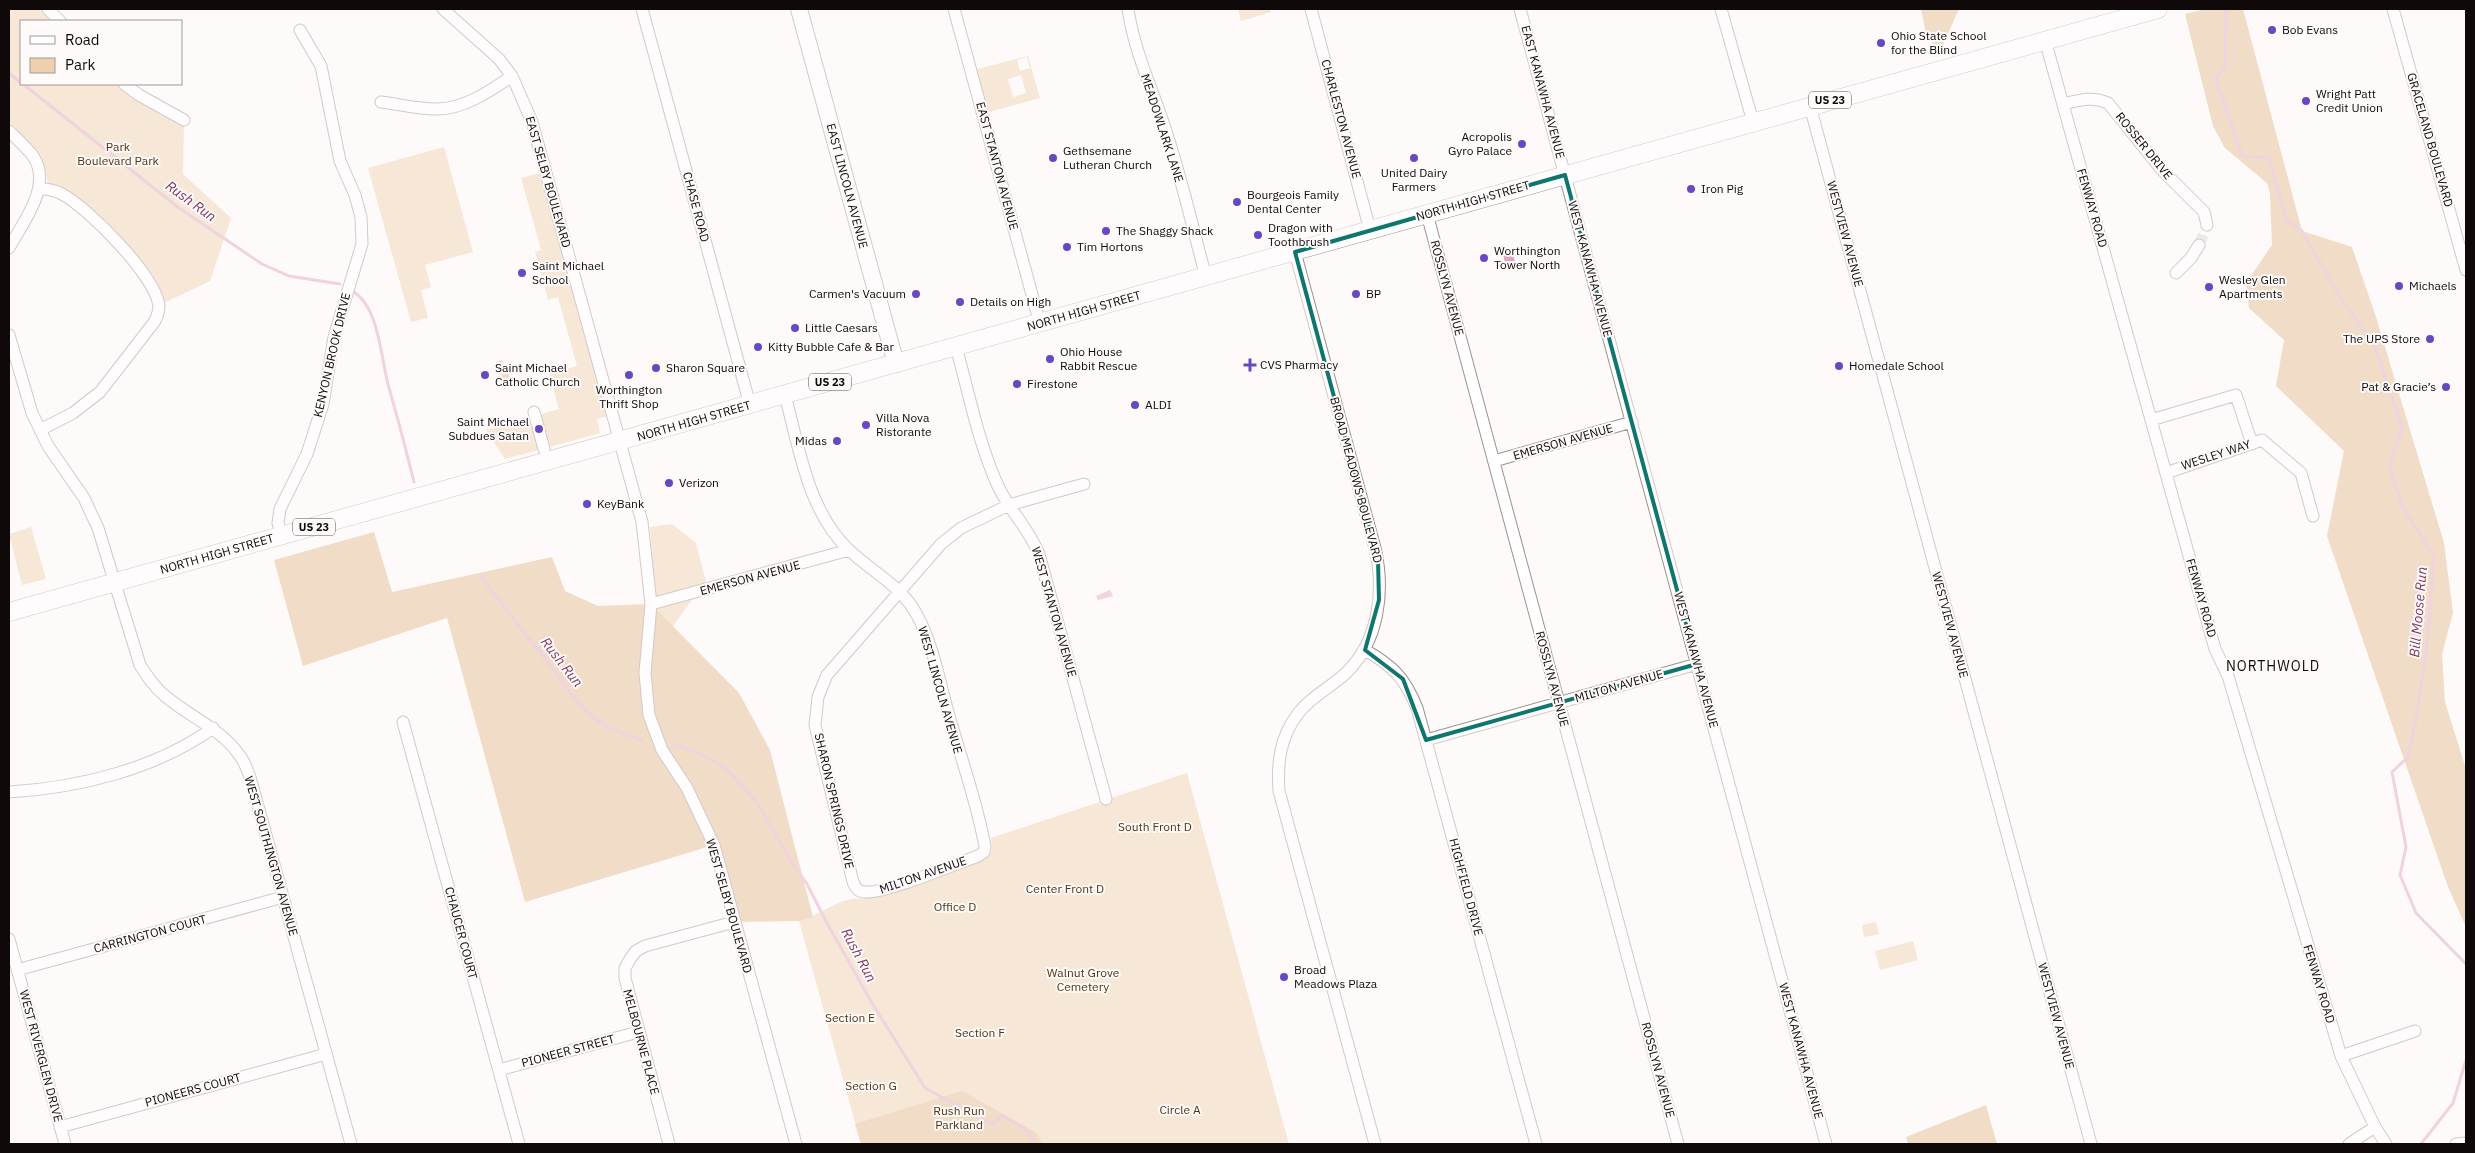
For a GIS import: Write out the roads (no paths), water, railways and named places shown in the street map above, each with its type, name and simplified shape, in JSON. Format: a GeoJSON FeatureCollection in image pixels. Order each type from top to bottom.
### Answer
{"type":"FeatureCollection","features":[{"type":"Feature","properties":{"kind":"main road","name":"EAST LINCOLN AVENUE"},"geometry":{"type":"LineString","coordinates":[[799,9],[896,364]]}},
{"type":"Feature","properties":{"kind":"main road","name":"NORTH HIGH STREET"},"geometry":{"type":"LineString","coordinates":[[9,612],[2158,9]]}},
{"type":"Feature","properties":{"kind":"street"},"geometry":{"type":"LineString","coordinates":[[48,9],[59,20]]}},
{"type":"Feature","properties":{"kind":"street","name":"EAST SELBY BOULEVARD"},"geometry":{"type":"LineString","coordinates":[[443,9],[499,59],[512,76],[532,122],[620,441]]}},
{"type":"Feature","properties":{"kind":"street","name":"CHASE ROAD"},"geometry":{"type":"LineString","coordinates":[[642,9],[750,405]]}},
{"type":"Feature","properties":{"kind":"street","name":"EAST STANTON AVENUE"},"geometry":{"type":"LineString","coordinates":[[954,9],[1040,324]]}},
{"type":"Feature","properties":{"kind":"street","name":"MEADOWLARK LANE"},"geometry":{"type":"LineString","coordinates":[[1128,9],[1144,73],[1164,125],[1177,168],[1206,277]]}},
{"type":"Feature","properties":{"kind":"street","name":"CHARLESTON AVENUE"},"geometry":{"type":"LineString","coordinates":[[1311,9],[1370,230]]}},
{"type":"Feature","properties":{"kind":"street","name":"EAST KANAWHA AVENUE"},"geometry":{"type":"LineString","coordinates":[[1520,9],[1565,175]]}},
{"type":"Feature","properties":{"kind":"street"},"geometry":{"type":"LineString","coordinates":[[1721,9],[1753,122]]}},
{"type":"Feature","properties":{"kind":"street","name":"GRACELAND BOULEVARD"},"geometry":{"type":"LineString","coordinates":[[2393,9],[2466,270]]}},
{"type":"Feature","properties":{"kind":"street","name":"KENYON BROOK DRIVE"},"geometry":{"type":"LineString","coordinates":[[282,536],[278,523],[280,509],[307,454],[323,404],[334,337],[362,244],[361,217],[355,195],[340,161],[321,66],[300,30]]}},
{"type":"Feature","properties":{"kind":"street","name":"FENWAY ROAD"},"geometry":{"type":"LineString","coordinates":[[2045,40],[2215,649],[2228,676],[2341,1056],[2374,1128],[2386,1144]]}},
{"type":"Feature","properties":{"kind":"street"},"geometry":{"type":"LineString","coordinates":[[381,102],[435,110],[449,108],[466,103],[512,76]]}},
{"type":"Feature","properties":{"kind":"street"},"geometry":{"type":"LineString","coordinates":[[125,85],[139,95],[184,120]]}},
{"type":"Feature","properties":{"kind":"street","name":"ROSSER DRIVE"},"geometry":{"type":"LineString","coordinates":[[2063,104],[2087,98],[2098,98],[2108,102],[2162,170],[2204,212],[2207,225]]}},
{"type":"Feature","properties":{"kind":"street","name":"WESTVIEW AVENUE"},"geometry":{"type":"LineString","coordinates":[[1810,106],[2091,1144]]}},
{"type":"Feature","properties":{"kind":"street"},"geometry":{"type":"LineString","coordinates":[[9,131],[33,156],[38,168],[39,188],[34,204],[9,248]]}},
{"type":"Feature","properties":{"kind":"street","name":"WEST KANAWHA AVENUE"},"geometry":{"type":"LineString","coordinates":[[1565,175],[1826,1144]]}},
{"type":"Feature","properties":{"kind":"street"},"geometry":{"type":"LineString","coordinates":[[39,188],[61,194],[105,230],[151,284],[158,300],[158,313],[100,392],[73,413],[40,430]]}},
{"type":"Feature","properties":{"kind":"street","name":"ROSSLYN AVENUE"},"geometry":{"type":"LineString","coordinates":[[1427,214],[1678,1144]]}},
{"type":"Feature","properties":{"kind":"street"},"geometry":{"type":"LineString","coordinates":[[2176,273],[2191,258],[2199,245]]}},
{"type":"Feature","properties":{"kind":"street","name":"BROAD MEADOWS BOULEVARD"},"geometry":{"type":"LineString","coordinates":[[1295,252],[1378,560],[1379,600],[1377,614],[1365,650],[1347,672],[1298,713],[1287,731],[1280,751],[1278,771],[1281,801],[1375,1144]]}},
{"type":"Feature","properties":{"kind":"street","name":"WEST SOUTHINGTON AVENUE"},"geometry":{"type":"LineString","coordinates":[[9,335],[26,396],[40,430],[48,446],[84,498],[102,539],[133,649],[140,665],[151,682],[165,696],[213,728],[241,757],[250,777],[351,1144]]}},
{"type":"Feature","properties":{"kind":"street","name":"WEST STANTON AVENUE"},"geometry":{"type":"LineString","coordinates":[[956,347],[986,456],[998,487],[1032,537],[1039,554],[1106,799]]}},
{"type":"Feature","properties":{"kind":"street","name":"WEST LINCOLN AVENUE"},"geometry":{"type":"LineString","coordinates":[[785,395],[814,496],[834,532],[849,550],[899,591],[908,600],[918,616],[925,634],[985,847]]}},
{"type":"Feature","properties":{"kind":"street"},"geometry":{"type":"LineString","coordinates":[[2151,420],[2236,395],[2252,444]]}},
{"type":"Feature","properties":{"kind":"street"},"geometry":{"type":"LineString","coordinates":[[534,412],[544,449]]}},
{"type":"Feature","properties":{"kind":"street","name":"EMERSON AVENUE"},"geometry":{"type":"LineString","coordinates":[[1494,461],[1632,422]]}},
{"type":"Feature","properties":{"kind":"street","name":"WESLEY WAY"},"geometry":{"type":"LineString","coordinates":[[2166,473],[2262,440],[2301,473],[2313,516]]}},
{"type":"Feature","properties":{"kind":"street","name":"WEST SELBY BOULEVARD"},"geometry":{"type":"LineString","coordinates":[[620,441],[642,522],[651,604],[645,673],[649,715],[662,750],[687,788],[714,845],[796,1144]]}},
{"type":"Feature","properties":{"kind":"street"},"geometry":{"type":"LineString","coordinates":[[899,591],[941,544],[962,528],[1009,505],[1084,484]]}},
{"type":"Feature","properties":{"kind":"street","name":"EMERSON AVENUE"},"geometry":{"type":"LineString","coordinates":[[651,604],[849,550]]}},
{"type":"Feature","properties":{"kind":"street","name":"SHARON SPRINGS DRIVE"},"geometry":{"type":"LineString","coordinates":[[856,889],[818,739],[815,711],[818,697],[827,675],[899,591]]}},
{"type":"Feature","properties":{"kind":"street","name":"HIGHFIELD DRIVE"},"geometry":{"type":"LineString","coordinates":[[1365,650],[1395,669],[1414,701],[1536,1144]]}},
{"type":"Feature","properties":{"kind":"street","name":"MILTON AVENUE"},"geometry":{"type":"LineString","coordinates":[[1426,740],[1697,664]]}},
{"type":"Feature","properties":{"kind":"street","name":"CHAUCER COURT"},"geometry":{"type":"LineString","coordinates":[[403,722],[519,1144]]}},
{"type":"Feature","properties":{"kind":"street"},"geometry":{"type":"LineString","coordinates":[[9,792],[49,788],[95,779],[131,768],[191,744],[213,728]]}},
{"type":"Feature","properties":{"kind":"street","name":"MILTON AVENUE"},"geometry":{"type":"LineString","coordinates":[[856,889],[861,892],[879,890],[978,856],[984,852],[985,847]]}},
{"type":"Feature","properties":{"kind":"street","name":"CARRINGTON COURT"},"geometry":{"type":"LineString","coordinates":[[18,970],[284,898]]}},
{"type":"Feature","properties":{"kind":"street","name":"MELBOURNE PLACE"},"geometry":{"type":"LineString","coordinates":[[670,1144],[624,978],[625,968],[636,952],[645,946],[734,922]]}},
{"type":"Feature","properties":{"kind":"street","name":"WEST RIVERGLEN DRIVE"},"geometry":{"type":"LineString","coordinates":[[9,939],[65,1144]]}},
{"type":"Feature","properties":{"kind":"street"},"geometry":{"type":"LineString","coordinates":[[2341,1056],[2415,1031]]}},
{"type":"Feature","properties":{"kind":"street","name":"PIONEER STREET"},"geometry":{"type":"LineString","coordinates":[[499,1070],[638,1032]]}},
{"type":"Feature","properties":{"kind":"street","name":"PIONEERS COURT"},"geometry":{"type":"LineString","coordinates":[[60,1127],[326,1054]]}},
{"type":"Feature","properties":{"kind":"street"},"geometry":{"type":"LineString","coordinates":[[2349,1144],[2374,1128]]}},
{"type":"Feature","properties":{"kind":"street"},"geometry":{"type":"LineString","coordinates":[[2456,1144],[2466,1143]]}},
{"type":"Feature","properties":{"kind":"waterway","name":"Bill Moose Run"},"geometry":{"type":"LineString","coordinates":[[2226,9],[2225,66],[2216,79],[2242,156],[2269,158],[2286,219],[2302,231],[2340,297],[2375,347],[2402,428],[2389,466],[2403,508],[2434,556],[2426,655],[2415,725],[2408,757],[2392,772],[2406,847],[2400,875],[2416,913],[2466,964]]}},
{"type":"Feature","properties":{"kind":"waterway","name":"Rush Run"},"geometry":{"type":"LineString","coordinates":[[9,73],[20,82]]}},
{"type":"Feature","properties":{"kind":"waterway","name":"Rush Run"},"geometry":{"type":"LineString","coordinates":[[24,85],[179,208],[262,264],[289,276],[340,284]]}},
{"type":"Feature","properties":{"kind":"waterway","name":"Rush Run"},"geometry":{"type":"LineString","coordinates":[[354,292],[363,300],[374,323],[386,377],[414,482]]}},
{"type":"Feature","properties":{"kind":"waterway","name":"Rush Run"},"geometry":{"type":"LineString","coordinates":[[481,576],[572,696],[584,709],[607,727],[624,735],[642,740]]}},
{"type":"Feature","properties":{"kind":"waterway","name":"Rush Run"},"geometry":{"type":"LineString","coordinates":[[675,744],[701,754],[727,769],[758,804],[791,861],[807,884],[872,1003],[925,1088],[993,1125],[1002,1115],[1025,1129],[1037,1144]]}},
{"type":"Feature","properties":{"kind":"waterway","name":"Bill Moose Run"},"geometry":{"type":"LineString","coordinates":[[2421,1144],[2453,1103],[2466,1060]]}},
{"type":"Feature","properties":{"kind":"tunnel"},"geometry":{"type":"LineString","coordinates":[[2199,245],[2207,225]]}},
{"type":"Feature","properties":{"kind":"place","name":"Bob Evans"},"geometry":{"type":"Point","coordinates":[2272,30]}},
{"type":"Feature","properties":{"kind":"place","name":"Ohio State School for the Blind"},"geometry":{"type":"Point","coordinates":[1881,43]}},
{"type":"Feature","properties":{"kind":"place","name":"Wright Patt Credit Union"},"geometry":{"type":"Point","coordinates":[2306,101]}},
{"type":"Feature","properties":{"kind":"place","name":"Acropolis Gyro Palace"},"geometry":{"type":"Point","coordinates":[1522,144]}},
{"type":"Feature","properties":{"kind":"place","name":"Gethsemane Lutheran Church"},"geometry":{"type":"Point","coordinates":[1053,158]}},
{"type":"Feature","properties":{"kind":"place","name":"United Dairy Farmers"},"geometry":{"type":"Point","coordinates":[1414,158]}},
{"type":"Feature","properties":{"kind":"place","name":"Iron Pig"},"geometry":{"type":"Point","coordinates":[1691,189]}},
{"type":"Feature","properties":{"kind":"place","name":"Bourgeois Family Dental Center"},"geometry":{"type":"Point","coordinates":[1237,202]}},
{"type":"Feature","properties":{"kind":"place","name":"The Shaggy Shack"},"geometry":{"type":"Point","coordinates":[1106,231]}},
{"type":"Feature","properties":{"kind":"place","name":"Dragon with Toothbrush"},"geometry":{"type":"Point","coordinates":[1258,235]}},
{"type":"Feature","properties":{"kind":"place","name":"Tim Hortons"},"geometry":{"type":"Point","coordinates":[1067,247]}},
{"type":"Feature","properties":{"kind":"place","name":"Worthington Tower North"},"geometry":{"type":"Point","coordinates":[1484,258]}},
{"type":"Feature","properties":{"kind":"place","name":"Saint Michael School"},"geometry":{"type":"Point","coordinates":[522,273]}},
{"type":"Feature","properties":{"kind":"place","name":"Michaels"},"geometry":{"type":"Point","coordinates":[2399,286]}},
{"type":"Feature","properties":{"kind":"place","name":"Wesley Glen Apartments"},"geometry":{"type":"Point","coordinates":[2209,287]}},
{"type":"Feature","properties":{"kind":"place","name":"Carmen's Vacuum"},"geometry":{"type":"Point","coordinates":[916,294]}},
{"type":"Feature","properties":{"kind":"place","name":"BP"},"geometry":{"type":"Point","coordinates":[1356,294]}},
{"type":"Feature","properties":{"kind":"place","name":"Details on High"},"geometry":{"type":"Point","coordinates":[960,302]}},
{"type":"Feature","properties":{"kind":"place","name":"Little Caesars"},"geometry":{"type":"Point","coordinates":[795,328]}},
{"type":"Feature","properties":{"kind":"place","name":"The UPS Store"},"geometry":{"type":"Point","coordinates":[2430,339]}},
{"type":"Feature","properties":{"kind":"place","name":"Kitty Bubble Cafe & Bar"},"geometry":{"type":"Point","coordinates":[758,347]}},
{"type":"Feature","properties":{"kind":"place","name":"Ohio House Rabbit Rescue"},"geometry":{"type":"Point","coordinates":[1050,359]}},
{"type":"Feature","properties":{"kind":"place","name":"CVS Pharmacy"},"geometry":{"type":"Point","coordinates":[1250,365]}},
{"type":"Feature","properties":{"kind":"place","name":"Homedale School"},"geometry":{"type":"Point","coordinates":[1839,366]}},
{"type":"Feature","properties":{"kind":"place","name":"Sharon Square"},"geometry":{"type":"Point","coordinates":[656,368]}},
{"type":"Feature","properties":{"kind":"place","name":"Saint Michael Catholic Church"},"geometry":{"type":"Point","coordinates":[485,375]}},
{"type":"Feature","properties":{"kind":"place","name":"Worthington Thrift Shop"},"geometry":{"type":"Point","coordinates":[629,375]}},
{"type":"Feature","properties":{"kind":"place","name":"Firestone"},"geometry":{"type":"Point","coordinates":[1017,384]}},
{"type":"Feature","properties":{"kind":"place","name":"Pat & Gracie’s"},"geometry":{"type":"Point","coordinates":[2446,387]}},
{"type":"Feature","properties":{"kind":"place","name":"ALDI"},"geometry":{"type":"Point","coordinates":[1135,405]}},
{"type":"Feature","properties":{"kind":"place","name":"Villa Nova Ristorante"},"geometry":{"type":"Point","coordinates":[866,425]}},
{"type":"Feature","properties":{"kind":"place","name":"Saint Michael Subdues Satan"},"geometry":{"type":"Point","coordinates":[539,429]}},
{"type":"Feature","properties":{"kind":"place","name":"Midas"},"geometry":{"type":"Point","coordinates":[837,441]}},
{"type":"Feature","properties":{"kind":"place","name":"Verizon"},"geometry":{"type":"Point","coordinates":[669,483]}},
{"type":"Feature","properties":{"kind":"place","name":"KeyBank"},"geometry":{"type":"Point","coordinates":[587,504]}},
{"type":"Feature","properties":{"kind":"place","name":"Broad Meadows Plaza"},"geometry":{"type":"Point","coordinates":[1284,977]}},
{"type":"Feature","properties":{"kind":"district","name":"NORTHWOLD"},"geometry":{"type":"Point","coordinates":[2273,666]}},
{"type":"Feature","properties":{"kind":"park label","name":"Park Boulevard Park"},"geometry":{"type":"Point","coordinates":[118,154]}},
{"type":"Feature","properties":{"kind":"park label","name":"South Front D"},"geometry":{"type":"Point","coordinates":[1155,827]}},
{"type":"Feature","properties":{"kind":"park label","name":"Center Front D"},"geometry":{"type":"Point","coordinates":[1065,889]}},
{"type":"Feature","properties":{"kind":"park label","name":"Office D"},"geometry":{"type":"Point","coordinates":[955,907]}},
{"type":"Feature","properties":{"kind":"park label","name":"Walnut Grove Cemetery"},"geometry":{"type":"Point","coordinates":[1083,980]}},
{"type":"Feature","properties":{"kind":"park label","name":"Section E"},"geometry":{"type":"Point","coordinates":[850,1018]}},
{"type":"Feature","properties":{"kind":"park label","name":"Section F"},"geometry":{"type":"Point","coordinates":[980,1033]}},
{"type":"Feature","properties":{"kind":"park label","name":"Section G"},"geometry":{"type":"Point","coordinates":[871,1086]}},
{"type":"Feature","properties":{"kind":"park label","name":"Circle A"},"geometry":{"type":"Point","coordinates":[1180,1110]}},
{"type":"Feature","properties":{"kind":"park label","name":"Rush Run Parkland"},"geometry":{"type":"Point","coordinates":[959,1118]}}]}
